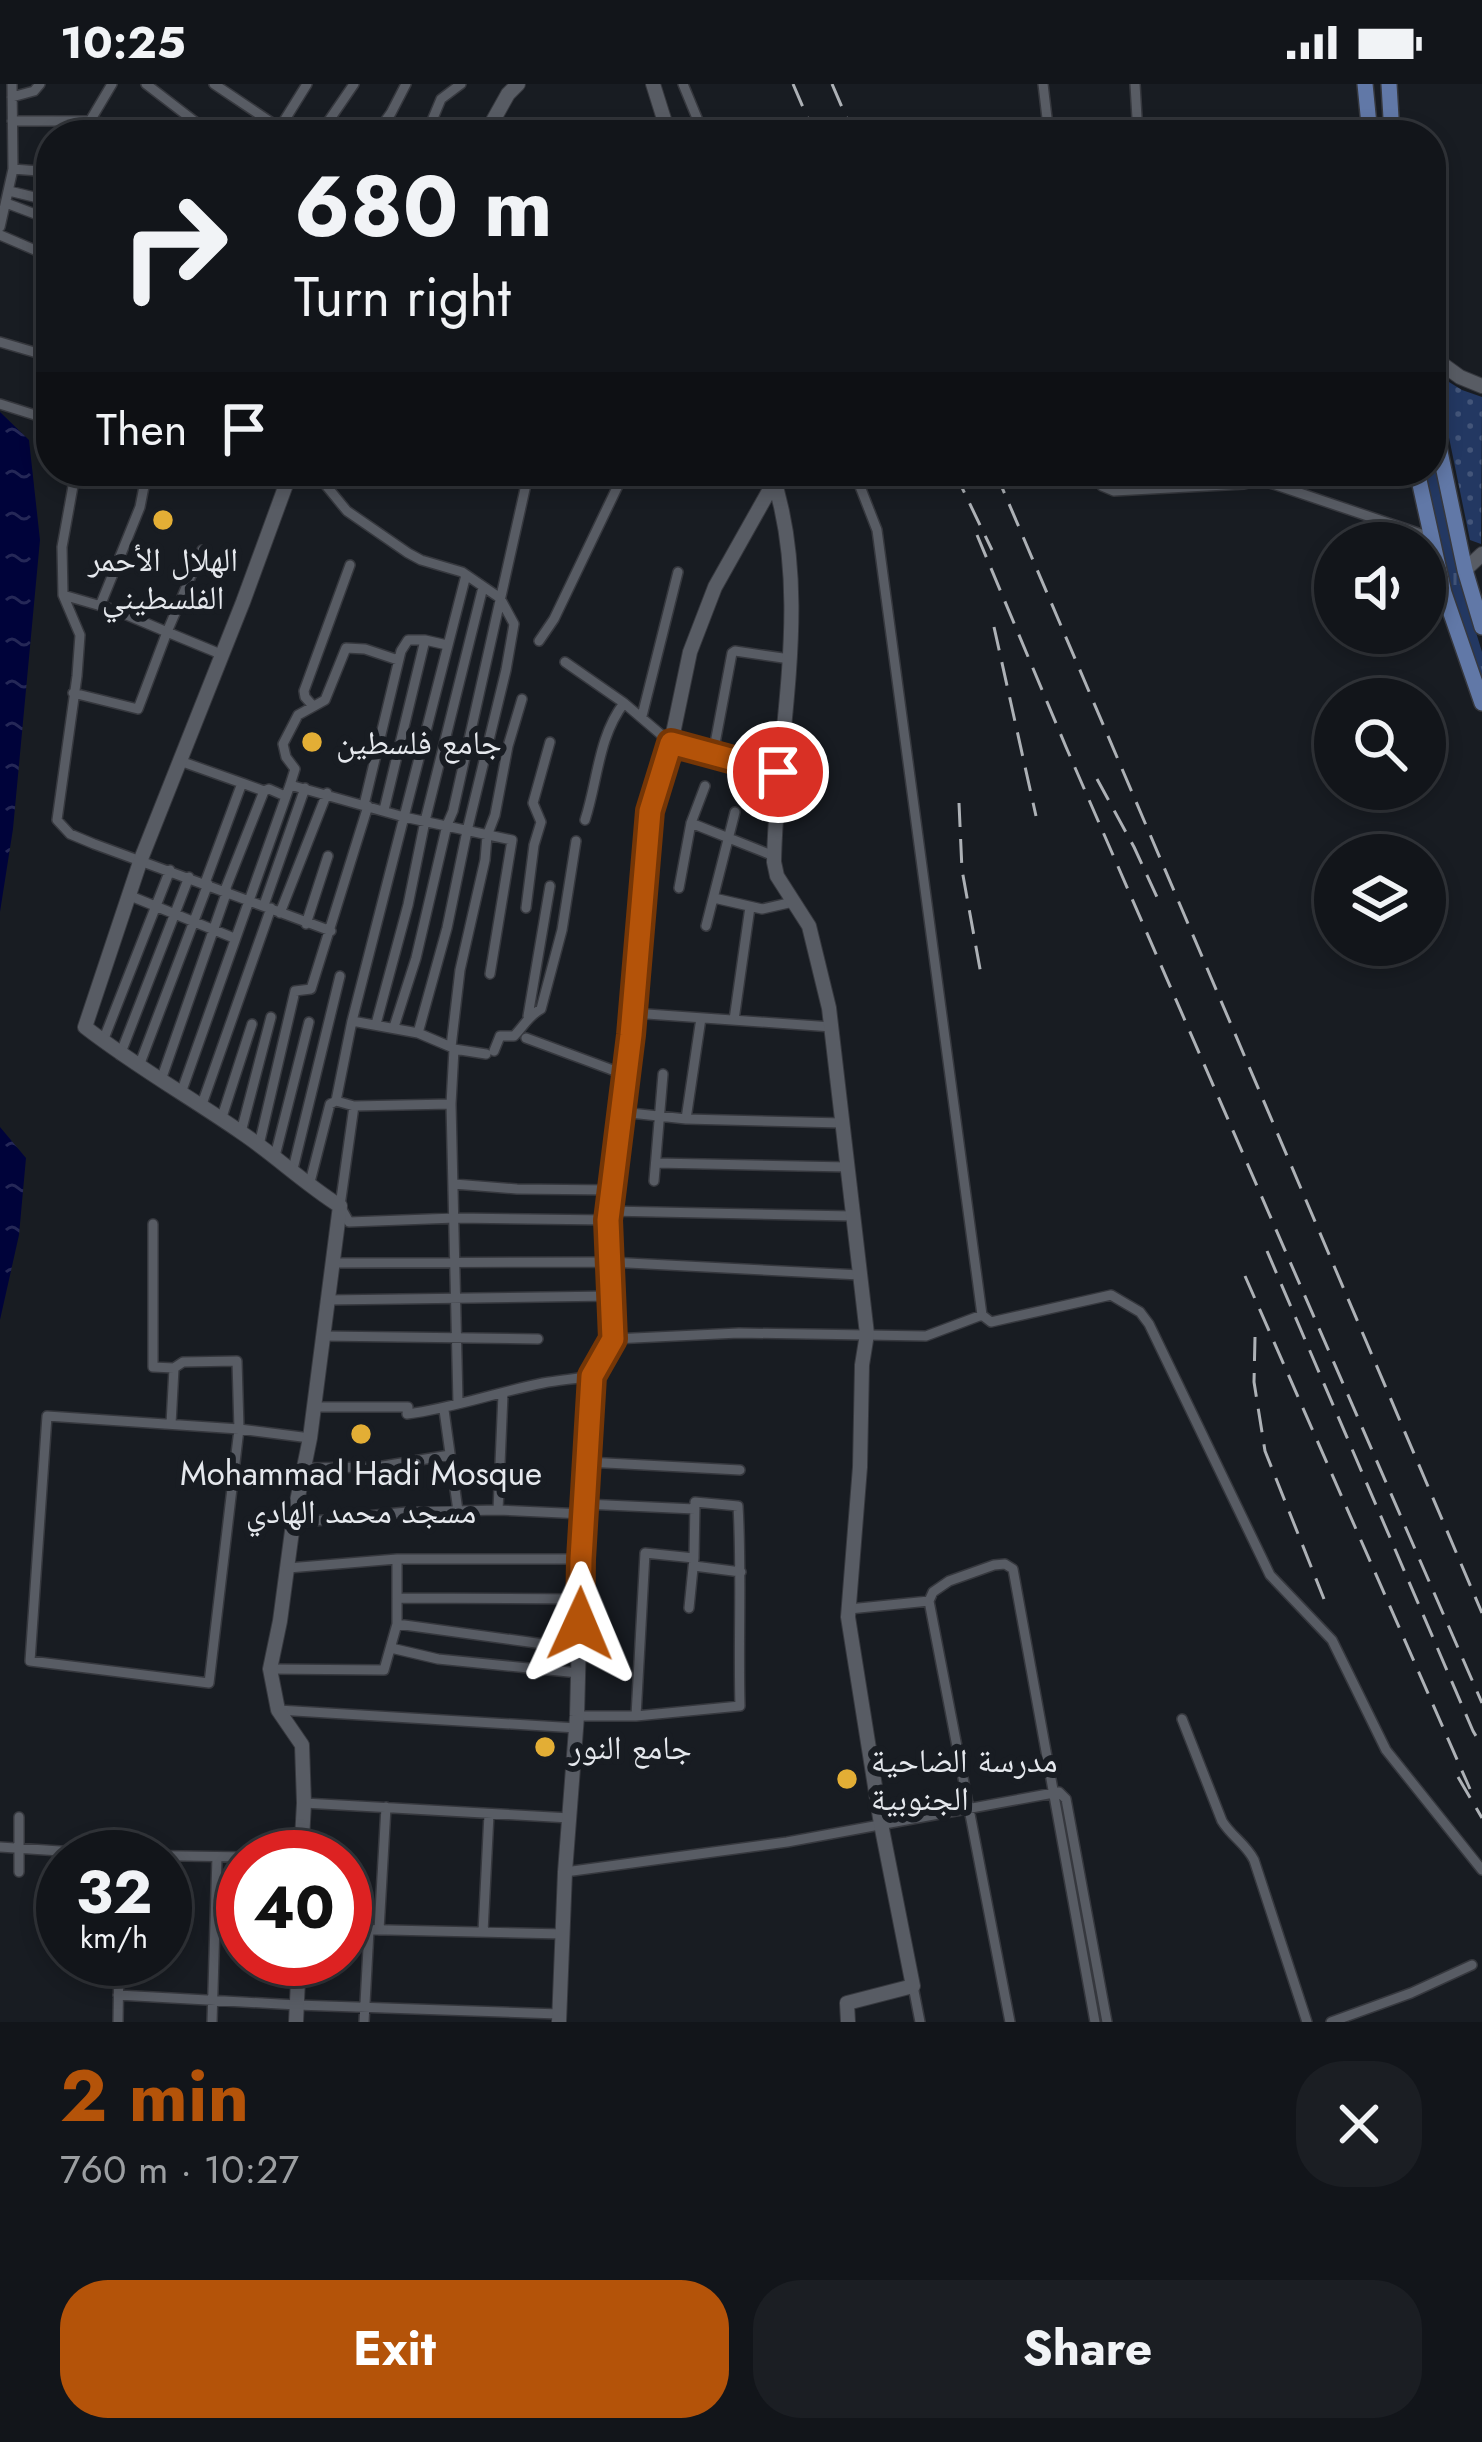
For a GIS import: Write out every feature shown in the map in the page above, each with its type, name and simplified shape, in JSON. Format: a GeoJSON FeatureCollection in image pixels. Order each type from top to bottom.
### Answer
{"type":"FeatureCollection","features":[{"type":"Feature","properties":{"kind":"main road"},"geometry":{"type":"LineString","coordinates":[[1368,120],[1365,84],[1377,88],[1388,84],[1391,120]]}},
{"type":"Feature","properties":{"kind":"main road"},"geometry":{"type":"LineString","coordinates":[[1368,115],[1381,110],[1391,116]]}},
{"type":"Feature","properties":{"kind":"main road"},"geometry":{"type":"LineString","coordinates":[[1446,480],[1482,627]]}},
{"type":"Feature","properties":{"kind":"main road"},"geometry":{"type":"LineString","coordinates":[[1420,486],[1428,522]]}},
{"type":"Feature","properties":{"kind":"main road"},"geometry":{"type":"LineString","coordinates":[[1446,599],[1482,704]]}},
{"type":"Feature","properties":{"kind":"street"},"geometry":{"type":"LineString","coordinates":[[12,84],[14,169],[0,231],[36,249]]}},
{"type":"Feature","properties":{"kind":"street"},"geometry":{"type":"LineString","coordinates":[[12,97],[34,91],[40,84]]}},
{"type":"Feature","properties":{"kind":"street"},"geometry":{"type":"LineString","coordinates":[[91,120],[112,84]]}},
{"type":"Feature","properties":{"kind":"street"},"geometry":{"type":"LineString","coordinates":[[146,84],[193,120]]}},
{"type":"Feature","properties":{"kind":"street"},"geometry":{"type":"LineString","coordinates":[[214,84],[267,120]]}},
{"type":"Feature","properties":{"kind":"street"},"geometry":{"type":"LineString","coordinates":[[284,120],[307,84]]}},
{"type":"Feature","properties":{"kind":"street"},"geometry":{"type":"LineString","coordinates":[[329,120],[354,84]]}},
{"type":"Feature","properties":{"kind":"street"},"geometry":{"type":"LineString","coordinates":[[386,120],[406,84]]}},
{"type":"Feature","properties":{"kind":"street"},"geometry":{"type":"LineString","coordinates":[[432,120],[441,99],[461,84]]}},
{"type":"Feature","properties":{"kind":"street"},"geometry":{"type":"LineString","coordinates":[[493,120],[518,84]]}},
{"type":"Feature","properties":{"kind":"street"},"geometry":{"type":"LineString","coordinates":[[652,84],[664,120]]}},
{"type":"Feature","properties":{"kind":"street"},"geometry":{"type":"LineString","coordinates":[[683,84],[698,120]]}},
{"type":"Feature","properties":{"kind":"street"},"geometry":{"type":"LineString","coordinates":[[1042,84],[1047,120]]}},
{"type":"Feature","properties":{"kind":"street"},"geometry":{"type":"LineString","coordinates":[[1135,84],[1137,120]]}},
{"type":"Feature","properties":{"kind":"street"},"geometry":{"type":"LineString","coordinates":[[12,121],[36,121]]}},
{"type":"Feature","properties":{"kind":"street"},"geometry":{"type":"LineString","coordinates":[[14,169],[36,171]]}},
{"type":"Feature","properties":{"kind":"street"},"geometry":{"type":"LineString","coordinates":[[8,197],[36,200]]}},
{"type":"Feature","properties":{"kind":"street"},"geometry":{"type":"LineString","coordinates":[[8,197],[36,212]]}},
{"type":"Feature","properties":{"kind":"street"},"geometry":{"type":"LineString","coordinates":[[0,342],[36,353]]}},
{"type":"Feature","properties":{"kind":"street"},"geometry":{"type":"LineString","coordinates":[[1446,367],[1482,386]]}},
{"type":"Feature","properties":{"kind":"street"},"geometry":{"type":"LineString","coordinates":[[0,404],[36,415]]}},
{"type":"Feature","properties":{"kind":"street"},"geometry":{"type":"LineString","coordinates":[[73,486],[62,548],[62,596],[80,635],[57,820],[70,834],[331,931]]}},
{"type":"Feature","properties":{"kind":"street"},"geometry":{"type":"LineString","coordinates":[[100,606],[144,486]]}},
{"type":"Feature","properties":{"kind":"street"},"geometry":{"type":"LineString","coordinates":[[285,486],[141,859],[85,1027],[275,1156],[340,1207],[349,1222],[853,1216]]}},
{"type":"Feature","properties":{"kind":"street"},"geometry":{"type":"LineString","coordinates":[[326,486],[347,511],[408,553],[466,575],[500,598],[514,624],[447,928],[418,1034]]}},
{"type":"Feature","properties":{"kind":"street"},"geometry":{"type":"LineString","coordinates":[[394,1028],[465,758],[526,486]]}},
{"type":"Feature","properties":{"kind":"street"},"geometry":{"type":"LineString","coordinates":[[539,641],[554,620],[618,486]]}},
{"type":"Feature","properties":{"kind":"street"},"geometry":{"type":"LineString","coordinates":[[118,1995],[559,2018],[592,1376],[613,1339],[609,1216],[650,811],[671,743],[689,652],[715,587],[767,486]]}},
{"type":"Feature","properties":{"kind":"street"},"geometry":{"type":"LineString","coordinates":[[774,486],[785,534],[792,636],[774,856],[777,876],[812,935],[832,1027],[867,1334],[848,1609],[881,1824],[920,2022]]}},
{"type":"Feature","properties":{"kind":"street"},"geometry":{"type":"LineString","coordinates":[[860,486],[877,530],[982,1316],[991,1322],[1111,1295],[1140,1312],[1270,1575],[1332,1640],[1385,1750],[1482,1870]]}},
{"type":"Feature","properties":{"kind":"street"},"geometry":{"type":"LineString","coordinates":[[1102,486],[1114,491],[1190,486]]}},
{"type":"Feature","properties":{"kind":"street"},"geometry":{"type":"LineString","coordinates":[[1280,486],[1387,522]]}},
{"type":"Feature","properties":{"kind":"street"},"geometry":{"type":"LineString","coordinates":[[73,693],[138,709],[202,550]]}},
{"type":"Feature","properties":{"kind":"street"},"geometry":{"type":"LineString","coordinates":[[1465,569],[1482,554]]}},
{"type":"Feature","properties":{"kind":"street"},"geometry":{"type":"LineString","coordinates":[[313,706],[304,691],[350,565]]}},
{"type":"Feature","properties":{"kind":"street"},"geometry":{"type":"LineString","coordinates":[[642,716],[678,572]]}},
{"type":"Feature","properties":{"kind":"street"},"geometry":{"type":"LineString","coordinates":[[336,1101],[352,1021],[466,575]]}},
{"type":"Feature","properties":{"kind":"street"},"geometry":{"type":"LineString","coordinates":[[376,1024],[483,587]]}},
{"type":"Feature","properties":{"kind":"street"},"geometry":{"type":"LineString","coordinates":[[62,596],[100,606],[223,655]]}},
{"type":"Feature","properties":{"kind":"street"},"geometry":{"type":"LineString","coordinates":[[259,1145],[295,991],[311,988],[331,931],[366,806],[398,660],[408,640],[447,645]]}},
{"type":"Feature","properties":{"kind":"street"},"geometry":{"type":"LineString","coordinates":[[384,810],[425,640]]}},
{"type":"Feature","properties":{"kind":"street"},"geometry":{"type":"LineString","coordinates":[[181,1093],[295,769],[283,744],[293,721],[325,700],[346,648],[398,660]]}},
{"type":"Feature","properties":{"kind":"street"},"geometry":{"type":"LineString","coordinates":[[713,754],[732,653],[790,659]]}},
{"type":"Feature","properties":{"kind":"street"},"geometry":{"type":"LineString","coordinates":[[565,662],[642,716],[671,743],[778,772]]}},
{"type":"Feature","properties":{"kind":"street"},"geometry":{"type":"LineString","coordinates":[[458,1403],[452,1048],[460,970],[522,699]]}},
{"type":"Feature","properties":{"kind":"street"},"geometry":{"type":"LineString","coordinates":[[585,820],[611,720],[624,703]]}},
{"type":"Feature","properties":{"kind":"street"},"geometry":{"type":"LineString","coordinates":[[526,908],[541,818],[532,803],[550,742]]}},
{"type":"Feature","properties":{"kind":"street"},"geometry":{"type":"LineString","coordinates":[[180,761],[264,791],[305,788],[404,818],[534,845]]}},
{"type":"Feature","properties":{"kind":"street"},"geometry":{"type":"LineString","coordinates":[[139,1066],[242,783]]}},
{"type":"Feature","properties":{"kind":"street"},"geometry":{"type":"LineString","coordinates":[[680,889],[691,823],[705,786]]}},
{"type":"Feature","properties":{"kind":"street"},"geometry":{"type":"LineString","coordinates":[[201,1107],[272,909],[305,788]]}},
{"type":"Feature","properties":{"kind":"street"},"geometry":{"type":"LineString","coordinates":[[161,1080],[264,791]]}},
{"type":"Feature","properties":{"kind":"street"},"geometry":{"type":"LineString","coordinates":[[272,909],[327,793]]}},
{"type":"Feature","properties":{"kind":"street"},"geometry":{"type":"LineString","coordinates":[[706,926],[735,812]]}},
{"type":"Feature","properties":{"kind":"street"},"geometry":{"type":"LineString","coordinates":[[691,823],[774,856]]}},
{"type":"Feature","properties":{"kind":"street"},"geometry":{"type":"LineString","coordinates":[[490,974],[512,840]]}},
{"type":"Feature","properties":{"kind":"street"},"geometry":{"type":"LineString","coordinates":[[528,1016],[541,1009],[562,930],[576,841]]}},
{"type":"Feature","properties":{"kind":"street"},"geometry":{"type":"LineString","coordinates":[[306,924],[328,856]]}},
{"type":"Feature","properties":{"kind":"street"},"geometry":{"type":"LineString","coordinates":[[103,1041],[170,870]]}},
{"type":"Feature","properties":{"kind":"street"},"geometry":{"type":"LineString","coordinates":[[120,1055],[189,877]]}},
{"type":"Feature","properties":{"kind":"street"},"geometry":{"type":"LineString","coordinates":[[352,1021],[418,1034],[452,1048],[490,1052],[500,1036],[514,1036],[528,1016],[550,886]]}},
{"type":"Feature","properties":{"kind":"street"},"geometry":{"type":"LineString","coordinates":[[128,895],[234,938]]}},
{"type":"Feature","properties":{"kind":"street"},"geometry":{"type":"LineString","coordinates":[[714,898],[762,909],[793,902]]}},
{"type":"Feature","properties":{"kind":"street"},"geometry":{"type":"LineString","coordinates":[[734,1020],[750,908]]}},
{"type":"Feature","properties":{"kind":"street"},"geometry":{"type":"LineString","coordinates":[[292,1172],[340,976]]}},
{"type":"Feature","properties":{"kind":"street"},"geometry":{"type":"LineString","coordinates":[[633,1013],[832,1027]]}},
{"type":"Feature","properties":{"kind":"street"},"geometry":{"type":"LineString","coordinates":[[241,1132],[272,1017]]}},
{"type":"Feature","properties":{"kind":"street"},"geometry":{"type":"LineString","coordinates":[[686,1119],[701,1018]]}},
{"type":"Feature","properties":{"kind":"street"},"geometry":{"type":"LineString","coordinates":[[275,1156],[309,1022]]}},
{"type":"Feature","properties":{"kind":"street"},"geometry":{"type":"LineString","coordinates":[[221,1120],[252,1024]]}},
{"type":"Feature","properties":{"kind":"street"},"geometry":{"type":"LineString","coordinates":[[526,1038],[626,1075]]}},
{"type":"Feature","properties":{"kind":"street"},"geometry":{"type":"LineString","coordinates":[[654,1181],[662,1074]]}},
{"type":"Feature","properties":{"kind":"street"},"geometry":{"type":"LineString","coordinates":[[309,1187],[330,1104],[451,1104]]}},
{"type":"Feature","properties":{"kind":"street"},"geometry":{"type":"LineString","coordinates":[[302,1830],[302,1745],[278,1710],[270,1670],[310,1438],[354,1106]]}},
{"type":"Feature","properties":{"kind":"street"},"geometry":{"type":"LineString","coordinates":[[621,1112],[686,1119],[842,1123]]}},
{"type":"Feature","properties":{"kind":"street"},"geometry":{"type":"LineString","coordinates":[[656,1163],[848,1167]]}},
{"type":"Feature","properties":{"kind":"street"},"geometry":{"type":"LineString","coordinates":[[454,1184],[612,1190]]}},
{"type":"Feature","properties":{"kind":"street"},"geometry":{"type":"LineString","coordinates":[[153,1224],[153,1366],[237,1361],[239,1429],[209,1683],[30,1661],[47,1416],[239,1429],[310,1438]]}},
{"type":"Feature","properties":{"kind":"street"},"geometry":{"type":"LineString","coordinates":[[332,1264],[609,1262],[860,1275]]}},
{"type":"Feature","properties":{"kind":"street"},"geometry":{"type":"LineString","coordinates":[[327,1300],[610,1296]]}},
{"type":"Feature","properties":{"kind":"street"},"geometry":{"type":"LineString","coordinates":[[613,1339],[739,1333],[926,1336],[982,1316]]}},
{"type":"Feature","properties":{"kind":"street"},"geometry":{"type":"LineString","coordinates":[[323,1336],[538,1339]]}},
{"type":"Feature","properties":{"kind":"street"},"geometry":{"type":"LineString","coordinates":[[171,1424],[174,1368]]}},
{"type":"Feature","properties":{"kind":"street"},"geometry":{"type":"LineString","coordinates":[[313,1406],[408,1408],[407,1414],[592,1376]]}},
{"type":"Feature","properties":{"kind":"street"},"geometry":{"type":"LineString","coordinates":[[498,1510],[503,1394]]}},
{"type":"Feature","properties":{"kind":"street"},"geometry":{"type":"LineString","coordinates":[[444,1409],[458,1511]]}},
{"type":"Feature","properties":{"kind":"street"},"geometry":{"type":"LineString","coordinates":[[303,1468],[377,1467],[450,1455]]}},
{"type":"Feature","properties":{"kind":"street"},"geometry":{"type":"LineString","coordinates":[[587,1462],[740,1470]]}},
{"type":"Feature","properties":{"kind":"street"},"geometry":{"type":"LineString","coordinates":[[278,1710],[577,1722],[740,1706],[738,1506],[695,1502],[689,1608]]}},
{"type":"Feature","properties":{"kind":"street"},"geometry":{"type":"LineString","coordinates":[[293,1523],[407,1512],[695,1509]]}},
{"type":"Feature","properties":{"kind":"street"},"geometry":{"type":"LineString","coordinates":[[636,1716],[645,1553],[741,1572]]}},
{"type":"Feature","properties":{"kind":"street"},"geometry":{"type":"LineString","coordinates":[[288,1568],[397,1558],[581,1559]]}},
{"type":"Feature","properties":{"kind":"street"},"geometry":{"type":"LineString","coordinates":[[270,1670],[385,1670],[397,1624],[397,1558]]}},
{"type":"Feature","properties":{"kind":"street"},"geometry":{"type":"LineString","coordinates":[[1010,2022],[929,1601],[949,1581],[994,1564],[1013,1569],[1095,2022]]}},
{"type":"Feature","properties":{"kind":"street"},"geometry":{"type":"LineString","coordinates":[[397,1598],[580,1599]]}},
{"type":"Feature","properties":{"kind":"street"},"geometry":{"type":"LineString","coordinates":[[848,1609],[929,1601]]}},
{"type":"Feature","properties":{"kind":"street"},"geometry":{"type":"LineString","coordinates":[[397,1624],[580,1649]]}},
{"type":"Feature","properties":{"kind":"street"},"geometry":{"type":"LineString","coordinates":[[391,1648],[438,1659],[579,1673]]}},
{"type":"Feature","properties":{"kind":"street"},"geometry":{"type":"LineString","coordinates":[[1182,1719],[1222,1821],[1254,1860],[1307,2022]]}},
{"type":"Feature","properties":{"kind":"street"},"geometry":{"type":"LineString","coordinates":[[565,1872],[787,1841],[1064,1794],[1107,2022]]}},
{"type":"Feature","properties":{"kind":"street"},"geometry":{"type":"LineString","coordinates":[[304,1802],[570,1818]]}},
{"type":"Feature","properties":{"kind":"street"},"geometry":{"type":"LineString","coordinates":[[364,2022],[386,1807]]}},
{"type":"Feature","properties":{"kind":"street"},"geometry":{"type":"LineString","coordinates":[[483,1932],[489,1814]]}},
{"type":"Feature","properties":{"kind":"street"},"geometry":{"type":"LineString","coordinates":[[19,1872],[20,1817]]}},
{"type":"Feature","properties":{"kind":"street"},"geometry":{"type":"LineString","coordinates":[[0,1847],[36,1849]]}},
{"type":"Feature","properties":{"kind":"street"},"geometry":{"type":"LineString","coordinates":[[212,2022],[216,1893]]}},
{"type":"Feature","properties":{"kind":"street"},"geometry":{"type":"LineString","coordinates":[[374,1930],[564,1934]]}},
{"type":"Feature","properties":{"kind":"street"},"geometry":{"type":"LineString","coordinates":[[1330,2022],[1412,1993],[1472,1965]]}},
{"type":"Feature","properties":{"kind":"street"},"geometry":{"type":"LineString","coordinates":[[118,1986],[118,2022]]}},
{"type":"Feature","properties":{"kind":"street"},"geometry":{"type":"LineString","coordinates":[[296,2022],[297,1986]]}},
{"type":"Feature","properties":{"kind":"street"},"geometry":{"type":"LineString","coordinates":[[848,2022],[847,2003],[914,1986]]}},
{"type":"Feature","properties":{"kind":"green space"},"geometry":{"type":"Polygon","coordinates":[[[1446,380],[1482,397],[1481,544],[1470,540],[1446,423],[1446,380]]]}},
{"type":"Feature","properties":{"kind":"green space"},"geometry":{"type":"Polygon","coordinates":[[[1427,486],[1440,486],[1482,652],[1482,683],[1450,591],[1446,522],[1435,522],[1427,486]]]}},
{"type":"Feature","properties":{"kind":"water"},"geometry":{"type":"Polygon","coordinates":[[[0,412],[29,440],[40,540],[13,829],[0,912],[0,412]]]}},
{"type":"Feature","properties":{"kind":"water"},"geometry":{"type":"Polygon","coordinates":[[[0,1127],[26,1158],[19,1235],[0,1320],[0,1127]]]}},
{"type":"Feature","properties":{"kind":"railway"},"geometry":{"type":"LineString","coordinates":[[793,84],[809,120]]}},
{"type":"Feature","properties":{"kind":"railway"},"geometry":{"type":"LineString","coordinates":[[832,84],[848,120]]}},
{"type":"Feature","properties":{"kind":"railway"},"geometry":{"type":"LineString","coordinates":[[961,486],[992,550]]}},
{"type":"Feature","properties":{"kind":"railway"},"geometry":{"type":"LineString","coordinates":[[1001,486],[1482,1613]]}},
{"type":"Feature","properties":{"kind":"railway"},"geometry":{"type":"LineString","coordinates":[[977,535],[1482,1703]]}},
{"type":"Feature","properties":{"kind":"railway"},"geometry":{"type":"LineString","coordinates":[[994,627],[1036,816]]}},
{"type":"Feature","properties":{"kind":"railway"},"geometry":{"type":"LineString","coordinates":[[1097,779],[1157,897]]}},
{"type":"Feature","properties":{"kind":"railway"},"geometry":{"type":"LineString","coordinates":[[959,803],[962,870],[982,980]]}},
{"type":"Feature","properties":{"kind":"railway"},"geometry":{"type":"LineString","coordinates":[[1267,1251],[1482,1746]]}},
{"type":"Feature","properties":{"kind":"railway"},"geometry":{"type":"LineString","coordinates":[[1245,1276],[1470,1789]]}},
{"type":"Feature","properties":{"kind":"railway"},"geometry":{"type":"LineString","coordinates":[[1255,1337],[1254,1382],[1265,1451],[1324,1599]]}},
{"type":"Feature","properties":{"kind":"railway"},"geometry":{"type":"LineString","coordinates":[[1458,1777],[1482,1818]]}},
{"type":"Feature","properties":{"kind":"place","name":"الهلال الأحمر الفلسطيني"},"geometry":{"type":"Point","coordinates":[163,520]}},
{"type":"Feature","properties":{"kind":"place","name":"جامع فلسطين"},"geometry":{"type":"Point","coordinates":[312,742]}},
{"type":"Feature","properties":{"kind":"place","name":"Mohammad Hadi Mosque مسجد محمد الهادي"},"geometry":{"type":"Point","coordinates":[361,1434]}},
{"type":"Feature","properties":{"kind":"place","name":"جامع النور"},"geometry":{"type":"Point","coordinates":[545,1747]}},
{"type":"Feature","properties":{"kind":"place","name":"مدرسة الضاحية الجنوبية"},"geometry":{"type":"Point","coordinates":[847,1779]}},
{"type":"Feature","properties":{"kind":"route"},"geometry":{"type":"LineString","coordinates":[[580,1624],[592,1376],[613,1339],[608,1220],[631,1035],[650,811],[671,743],[778,772]]}}]}
